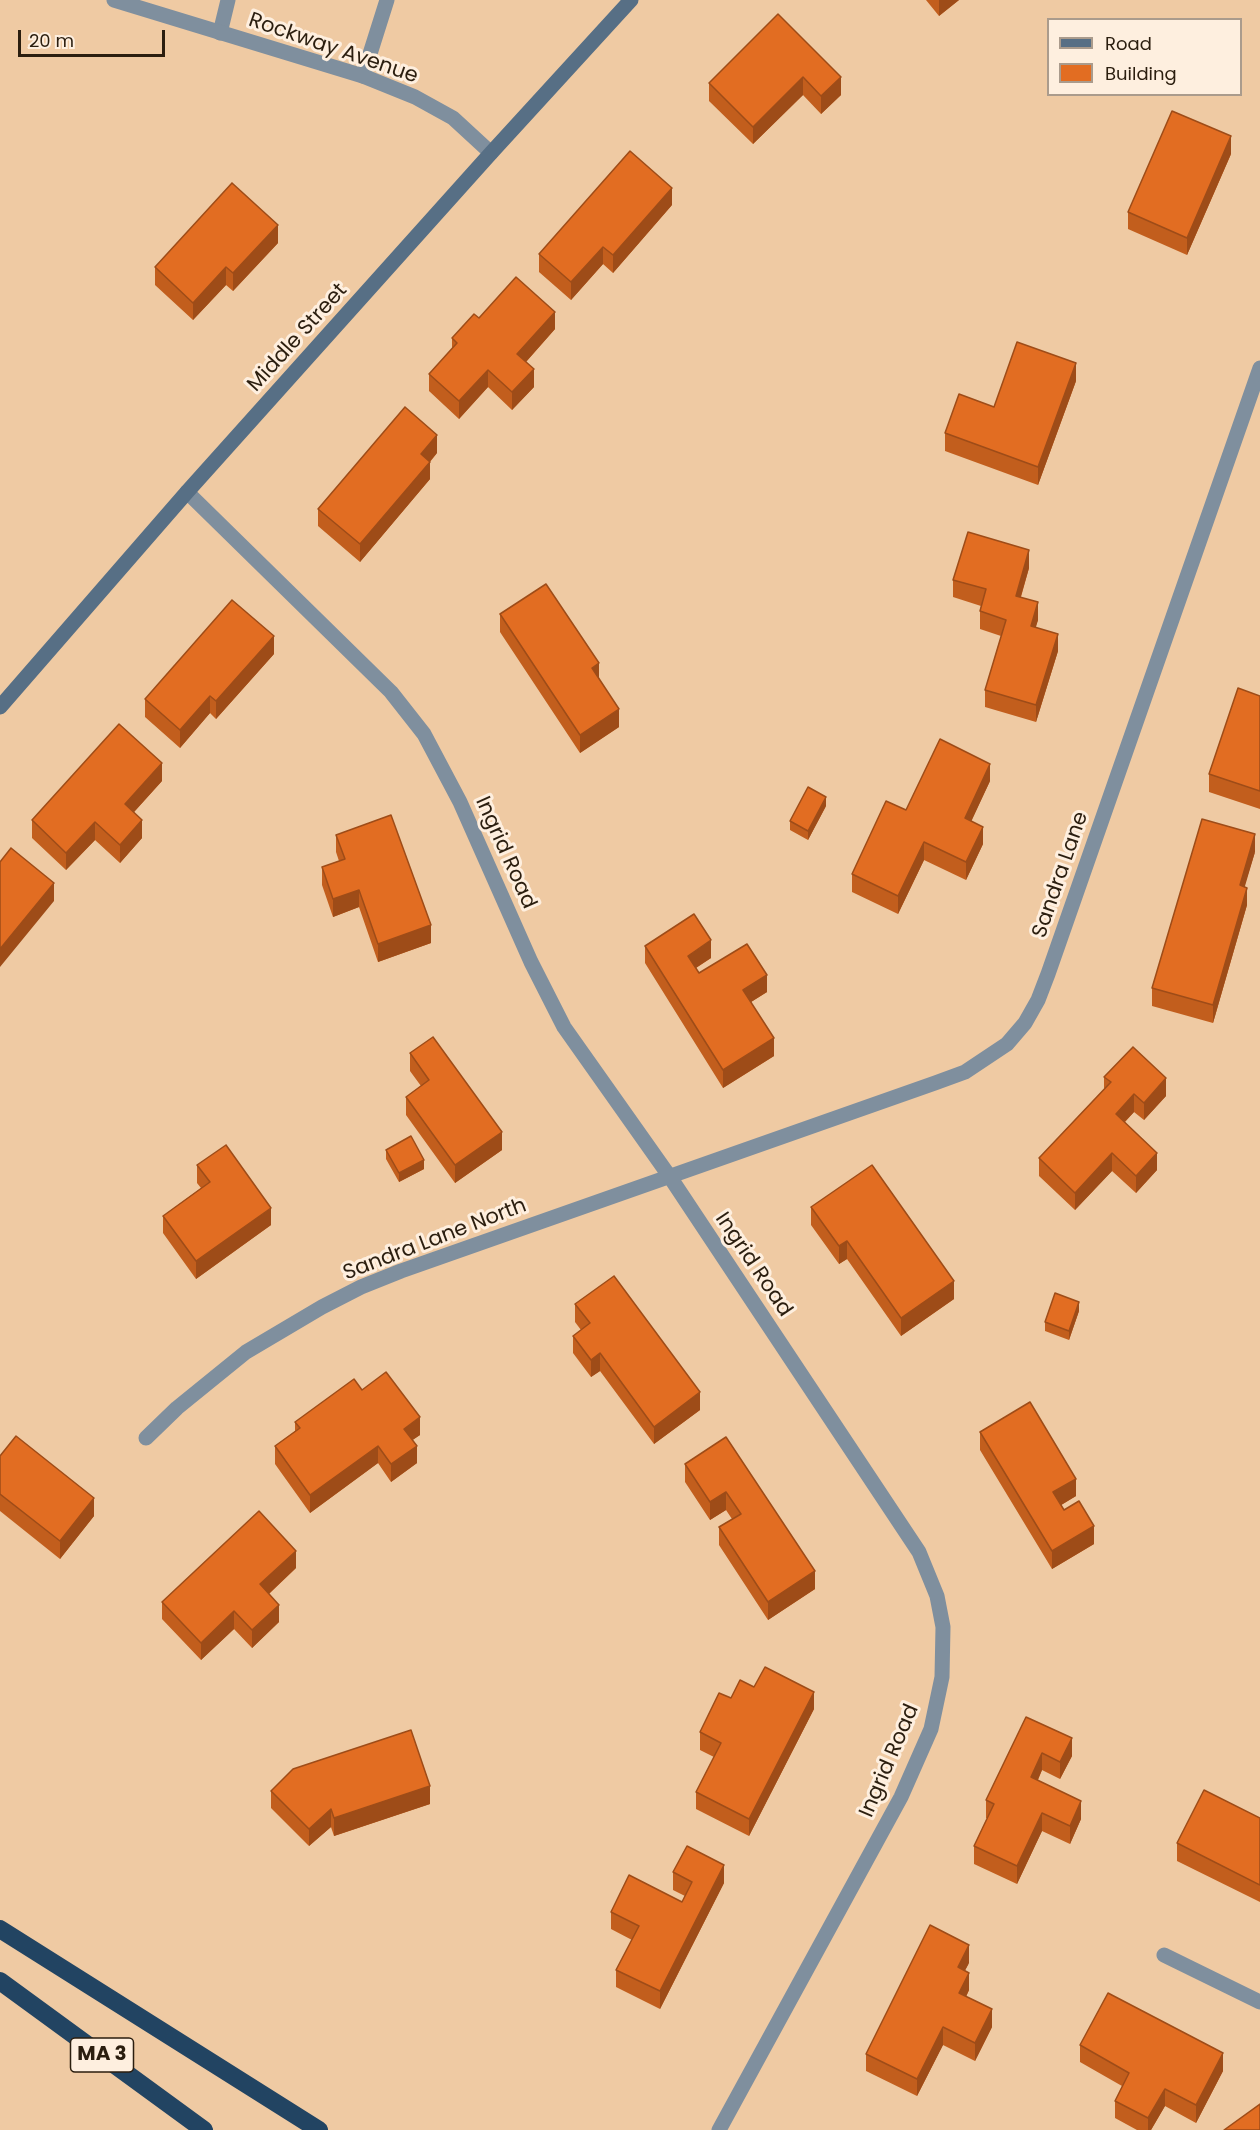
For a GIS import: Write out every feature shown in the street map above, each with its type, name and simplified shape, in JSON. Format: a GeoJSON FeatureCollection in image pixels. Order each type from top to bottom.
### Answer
{"type":"FeatureCollection","features":[{"type":"Feature","properties":{"kind":"highway"},"geometry":{"type":"LineString","coordinates":[[0,1929],[319,2130]]}},
{"type":"Feature","properties":{"kind":"highway","name":"MA 3"},"geometry":{"type":"LineString","coordinates":[[0,1981],[204,2130]]}},
{"type":"Feature","properties":{"kind":"main road","name":"Middle Street"},"geometry":{"type":"LineString","coordinates":[[0,707],[187,492],[631,0]]}},
{"type":"Feature","properties":{"kind":"street","name":"Rockway Avenue"},"geometry":{"type":"LineString","coordinates":[[114,0],[363,76],[415,97],[453,117],[491,153]]}},
{"type":"Feature","properties":{"kind":"street"},"geometry":{"type":"LineString","coordinates":[[220,33],[228,0]]}},
{"type":"Feature","properties":{"kind":"street"},"geometry":{"type":"LineString","coordinates":[[363,76],[387,0]]}},
{"type":"Feature","properties":{"kind":"street","name":"Sandra Lane"},"geometry":{"type":"LineString","coordinates":[[669,1177],[964,1072],[1007,1044],[1025,1023],[1038,1000],[1048,974],[1260,368]]}},
{"type":"Feature","properties":{"kind":"street","name":"Ingrid Road"},"geometry":{"type":"LineString","coordinates":[[187,492],[391,692],[424,734],[460,802],[531,962],[564,1027],[669,1177],[919,1552],[937,1596],[943,1627],[942,1677],[931,1729],[901,1797],[719,2130]]}},
{"type":"Feature","properties":{"kind":"street","name":"Sandra Lane North"},"geometry":{"type":"LineString","coordinates":[[146,1438],[177,1408],[246,1352],[322,1307],[362,1287],[401,1271],[669,1177]]}},
{"type":"Feature","properties":{"kind":"street"},"geometry":{"type":"LineString","coordinates":[[1164,1954],[1260,2002]]}},
{"type":"Feature","properties":{"kind":"building"},"geometry":{"type":"Polygon","coordinates":[[[778,14],[841,77],[821,96],[803,77],[753,127],[709,83],[778,14]]]}},
{"type":"Feature","properties":{"kind":"building"},"geometry":{"type":"Polygon","coordinates":[[[1172,111],[1231,136],[1187,238],[1128,212],[1172,111]]]}},
{"type":"Feature","properties":{"kind":"building"},"geometry":{"type":"Polygon","coordinates":[[[630,151],[672,188],[613,255],[603,247],[571,282],[539,254],[630,151]]]}},
{"type":"Feature","properties":{"kind":"building"},"geometry":{"type":"Polygon","coordinates":[[[232,183],[278,225],[233,273],[226,267],[193,303],[155,267],[232,183]]]}},
{"type":"Feature","properties":{"kind":"building"},"geometry":{"type":"Polygon","coordinates":[[[516,277],[555,312],[517,354],[534,369],[512,392],[488,370],[459,401],[429,374],[457,343],[452,338],[474,314],[479,318],[516,277]]]}},
{"type":"Feature","properties":{"kind":"building"},"geometry":{"type":"Polygon","coordinates":[[[1017,342],[1076,363],[1038,467],[945,433],[959,394],[994,407],[1017,342]]]}},
{"type":"Feature","properties":{"kind":"building"},"geometry":{"type":"Polygon","coordinates":[[[405,407],[437,435],[421,454],[430,462],[360,544],[318,509],[405,407]]]}},
{"type":"Feature","properties":{"kind":"building"},"geometry":{"type":"Polygon","coordinates":[[[968,532],[1029,550],[1016,596],[1038,602],[1031,626],[1058,634],[1036,705],[985,690],[1006,620],[980,611],[986,589],[953,580],[968,532]]]}},
{"type":"Feature","properties":{"kind":"building"},"geometry":{"type":"Polygon","coordinates":[[[546,584],[599,663],[592,668],[619,709],[580,735],[500,614],[546,584]]]}},
{"type":"Feature","properties":{"kind":"building"},"geometry":{"type":"Polygon","coordinates":[[[232,600],[274,636],[216,701],[210,696],[180,730],[145,699],[232,600]]]}},
{"type":"Feature","properties":{"kind":"building"},"geometry":{"type":"Polygon","coordinates":[[[1238,688],[1260,696],[1260,791],[1209,774],[1238,688]]]}},
{"type":"Feature","properties":{"kind":"building"},"geometry":{"type":"Polygon","coordinates":[[[119,724],[162,763],[125,804],[142,820],[120,845],[95,822],[66,853],[32,820],[119,724]]]}},
{"type":"Feature","properties":{"kind":"building"},"geometry":{"type":"Polygon","coordinates":[[[940,739],[990,764],[965,818],[983,827],[966,862],[924,842],[898,896],[852,874],[886,801],[906,810],[940,739]]]}},
{"type":"Feature","properties":{"kind":"building"},"geometry":{"type":"Polygon","coordinates":[[[808,787],[826,797],[808,831],[790,821],[808,787]]]}},
{"type":"Feature","properties":{"kind":"building"},"geometry":{"type":"Polygon","coordinates":[[[391,815],[431,925],[378,944],[359,890],[333,899],[322,867],[345,859],[336,835],[391,815]]]}},
{"type":"Feature","properties":{"kind":"building"},"geometry":{"type":"Polygon","coordinates":[[[1202,819],[1255,834],[1240,885],[1247,888],[1213,1005],[1152,988],[1202,819]]]}},
{"type":"Feature","properties":{"kind":"building"},"geometry":{"type":"Polygon","coordinates":[[[11,848],[54,883],[0,949],[0,862],[11,848]]]}},
{"type":"Feature","properties":{"kind":"building"},"geometry":{"type":"Polygon","coordinates":[[[694,914],[711,940],[688,956],[699,973],[747,944],[767,975],[743,990],[774,1038],[723,1070],[645,946],[694,914]]]}},
{"type":"Feature","properties":{"kind":"building"},"geometry":{"type":"Polygon","coordinates":[[[433,1037],[502,1132],[455,1165],[406,1097],[429,1080],[410,1053],[433,1037]]]}},
{"type":"Feature","properties":{"kind":"building"},"geometry":{"type":"Polygon","coordinates":[[[1133,1047],[1166,1078],[1144,1103],[1134,1094],[1116,1114],[1157,1153],[1136,1176],[1112,1153],[1075,1193],[1039,1158],[1111,1082],[1104,1077],[1133,1047]]]}},
{"type":"Feature","properties":{"kind":"building"},"geometry":{"type":"Polygon","coordinates":[[[411,1136],[424,1160],[399,1173],[386,1150],[411,1136]]]}},
{"type":"Feature","properties":{"kind":"building"},"geometry":{"type":"Polygon","coordinates":[[[226,1145],[271,1208],[196,1261],[163,1216],[210,1182],[197,1165],[226,1145]]]}},
{"type":"Feature","properties":{"kind":"building"},"geometry":{"type":"Polygon","coordinates":[[[872,1165],[954,1281],[901,1318],[847,1241],[839,1246],[811,1207],[872,1165]]]}},
{"type":"Feature","properties":{"kind":"building"},"geometry":{"type":"Polygon","coordinates":[[[614,1276],[700,1392],[654,1427],[600,1353],[591,1360],[573,1336],[590,1323],[575,1304],[614,1276]]]}},
{"type":"Feature","properties":{"kind":"building"},"geometry":{"type":"Polygon","coordinates":[[[1055,1293],[1079,1302],[1069,1331],[1045,1322],[1055,1293]]]}},
{"type":"Feature","properties":{"kind":"building"},"geometry":{"type":"Polygon","coordinates":[[[386,1372],[420,1417],[404,1429],[417,1446],[391,1464],[378,1446],[310,1495],[275,1446],[300,1428],[295,1422],[354,1379],[362,1390],[386,1372]]]}},
{"type":"Feature","properties":{"kind":"building"},"geometry":{"type":"Polygon","coordinates":[[[1030,1402],[1076,1479],[1053,1492],[1064,1510],[1079,1501],[1094,1526],[1052,1551],[980,1432],[1030,1402]]]}},
{"type":"Feature","properties":{"kind":"building"},"geometry":{"type":"Polygon","coordinates":[[[16,1436],[94,1498],[60,1541],[0,1494],[0,1456],[16,1436]]]}},
{"type":"Feature","properties":{"kind":"building"},"geometry":{"type":"Polygon","coordinates":[[[726,1437],[815,1571],[768,1602],[719,1527],[741,1514],[726,1492],[710,1502],[685,1464],[726,1437]]]}},
{"type":"Feature","properties":{"kind":"building"},"geometry":{"type":"Polygon","coordinates":[[[259,1511],[296,1551],[260,1584],[279,1605],[252,1630],[234,1611],[201,1643],[162,1602],[259,1511]]]}},
{"type":"Feature","properties":{"kind":"building"},"geometry":{"type":"Polygon","coordinates":[[[765,1667],[814,1692],[749,1819],[696,1792],[721,1743],[700,1732],[719,1693],[731,1698],[740,1680],[754,1687],[765,1667]]]}},
{"type":"Feature","properties":{"kind":"building"},"geometry":{"type":"Polygon","coordinates":[[[1026,1717],[1072,1738],[1060,1762],[1042,1753],[1031,1777],[1081,1801],[1070,1826],[1042,1813],[1017,1866],[974,1846],[994,1804],[986,1800],[1026,1717]]]}},
{"type":"Feature","properties":{"kind":"building"},"geometry":{"type":"Polygon","coordinates":[[[411,1730],[430,1786],[334,1818],[331,1809],[309,1829],[271,1791],[293,1769],[411,1730]]]}},
{"type":"Feature","properties":{"kind":"building"},"geometry":{"type":"Polygon","coordinates":[[[1204,1790],[1260,1818],[1260,1885],[1177,1843],[1204,1790]]]}},
{"type":"Feature","properties":{"kind":"building"},"geometry":{"type":"Polygon","coordinates":[[[687,1846],[724,1865],[660,1991],[616,1970],[639,1926],[611,1912],[629,1875],[682,1902],[692,1882],[673,1872],[687,1846]]]}},
{"type":"Feature","properties":{"kind":"building"},"geometry":{"type":"Polygon","coordinates":[[[930,1925],[969,1945],[958,1967],[969,1973],[959,1993],[992,2009],[975,2043],[943,2027],[917,2079],[866,2054],[930,1925]]]}},
{"type":"Feature","properties":{"kind":"building"},"geometry":{"type":"Polygon","coordinates":[[[1108,1993],[1223,2053],[1196,2105],[1165,2089],[1148,2118],[1115,2101],[1129,2073],[1080,2045],[1108,1993]]]}},
{"type":"Feature","properties":{"kind":"building"},"geometry":{"type":"Polygon","coordinates":[[[1260,2104],[1260,2130],[1224,2130],[1260,2104]]]}}]}
